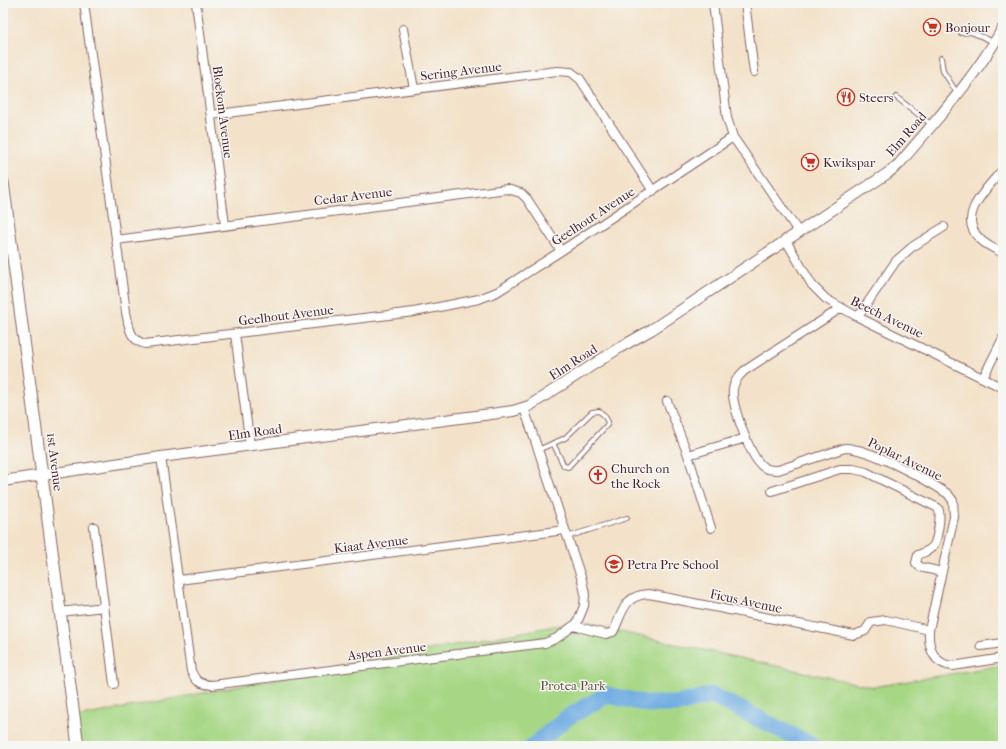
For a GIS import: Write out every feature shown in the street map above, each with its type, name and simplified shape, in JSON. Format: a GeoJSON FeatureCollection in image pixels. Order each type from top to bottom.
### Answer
{"type":"FeatureCollection","features":[{"type":"Feature","properties":{"kind":"main road","name":"1st Avenue"},"geometry":{"type":"LineString","coordinates":[[3,182],[78,746]]}},
{"type":"Feature","properties":{"kind":"street","name":"Geelhout Avenue"},"geometry":{"type":"LineString","coordinates":[[84,3],[126,312],[131,335],[140,343],[150,345],[414,312],[465,303],[497,292],[733,138]]}},
{"type":"Feature","properties":{"kind":"street","name":"Bloekom Avenue"},"geometry":{"type":"LineString","coordinates":[[196,3],[225,225]]}},
{"type":"Feature","properties":{"kind":"street"},"geometry":{"type":"LineString","coordinates":[[713,3],[728,118],[733,138],[798,231]]}},
{"type":"Feature","properties":{"kind":"street"},"geometry":{"type":"LineString","coordinates":[[745,3],[754,72]]}},
{"type":"Feature","properties":{"kind":"street","name":"Elm Road"},"geometry":{"type":"LineString","coordinates":[[3,481],[161,457],[492,414],[524,408],[651,330],[785,239],[888,173],[899,164],[957,94],[988,54],[1003,28]]}},
{"type":"Feature","properties":{"kind":"street"},"geometry":{"type":"LineString","coordinates":[[404,29],[414,89]]}},
{"type":"Feature","properties":{"kind":"street","name":"Sering Avenue"},"geometry":{"type":"LineString","coordinates":[[211,114],[557,71],[571,72],[580,79],[653,191]]}},
{"type":"Feature","properties":{"kind":"street"},"geometry":{"type":"LineString","coordinates":[[1003,169],[979,198],[970,216],[970,224],[979,239],[1003,253]]}},
{"type":"Feature","properties":{"kind":"street","name":"Cedar Avenue"},"geometry":{"type":"LineString","coordinates":[[116,240],[507,189],[521,193],[527,199],[561,251]]}},
{"type":"Feature","properties":{"kind":"street"},"geometry":{"type":"LineString","coordinates":[[858,317],[896,261],[912,247],[944,227]]}},
{"type":"Feature","properties":{"kind":"street","name":"Beech Avenue"},"geometry":{"type":"LineString","coordinates":[[785,239],[817,292],[840,308],[1003,388]]}},
{"type":"Feature","properties":{"kind":"street","name":"Poplar Avenue"},"geometry":{"type":"LineString","coordinates":[[840,308],[744,371],[734,384],[733,396],[746,438],[756,460],[767,469],[784,469],[845,448],[852,448],[885,461],[948,494],[954,501],[954,517],[929,630],[928,642],[931,651],[939,662],[946,665],[963,666],[1003,658]]}},
{"type":"Feature","properties":{"kind":"street"},"geometry":{"type":"LineString","coordinates":[[235,334],[250,445]]}},
{"type":"Feature","properties":{"kind":"street"},"geometry":{"type":"LineString","coordinates":[[983,378],[1003,338]]}},
{"type":"Feature","properties":{"kind":"street"},"geometry":{"type":"LineString","coordinates":[[667,401],[688,455],[710,528]]}},
{"type":"Feature","properties":{"kind":"street","name":"Aspen Avenue"},"geometry":{"type":"LineString","coordinates":[[161,457],[191,671],[195,680],[201,684],[212,685],[545,642],[557,638],[574,626],[584,606],[585,594],[524,408]]}},
{"type":"Feature","properties":{"kind":"street"},"geometry":{"type":"LineString","coordinates":[[688,455],[746,438]]}},
{"type":"Feature","properties":{"kind":"street"},"geometry":{"type":"LineString","coordinates":[[772,491],[840,469],[853,469],[866,472],[938,508],[940,516],[934,544],[918,555],[916,563],[920,567],[942,572]]}},
{"type":"Feature","properties":{"kind":"street"},"geometry":{"type":"LineString","coordinates":[[94,527],[114,684]]}},
{"type":"Feature","properties":{"kind":"street","name":"Kiaat Avenue"},"geometry":{"type":"LineString","coordinates":[[179,580],[566,533]]}},
{"type":"Feature","properties":{"kind":"street","name":"Ficus Avenue"},"geometry":{"type":"LineString","coordinates":[[574,626],[606,634],[613,632],[628,601],[633,596],[649,594],[854,635],[865,631],[871,622],[880,620],[929,630]]}},
{"type":"Feature","properties":{"kind":"street"},"geometry":{"type":"LineString","coordinates":[[60,612],[104,607]]}},
{"type":"Feature","properties":{"kind":"street"},"geometry":{"type":"LineString","coordinates":[[981,646],[1003,643]]}},
{"type":"Feature","properties":{"kind":"lane"},"geometry":{"type":"LineString","coordinates":[[961,33],[970,32],[995,42]]}},
{"type":"Feature","properties":{"kind":"lane"},"geometry":{"type":"LineString","coordinates":[[941,58],[944,71],[957,94]]}},
{"type":"Feature","properties":{"kind":"lane"},"geometry":{"type":"LineString","coordinates":[[896,97],[932,125]]}},
{"type":"Feature","properties":{"kind":"lane"},"geometry":{"type":"LineString","coordinates":[[538,450],[569,434],[592,412],[599,411],[604,415],[608,422],[607,425],[568,467],[564,466],[553,443]]}},
{"type":"Feature","properties":{"kind":"lane"},"geometry":{"type":"LineString","coordinates":[[566,533],[627,518]]}},
{"type":"Feature","properties":{"kind":"green space","name":"Protea Park"},"geometry":{"type":"Polygon","coordinates":[[[575,622],[873,687],[1003,665],[1003,746],[80,746],[76,717],[575,622]]]}},
{"type":"Feature","properties":{"kind":"waterway"},"geometry":{"type":"LineString","coordinates":[[533,746],[568,717],[607,695],[648,704],[678,704],[712,695],[813,746]]}},
{"type":"Feature","properties":{"kind":"place","name":"Bonjour"},"geometry":{"type":"Point","coordinates":[932,27]}},
{"type":"Feature","properties":{"kind":"place","name":"Steers"},"geometry":{"type":"Point","coordinates":[846,97]}},
{"type":"Feature","properties":{"kind":"place","name":"Kwikspar"},"geometry":{"type":"Point","coordinates":[810,162]}},
{"type":"Feature","properties":{"kind":"place","name":"Church on the Rock"},"geometry":{"type":"Point","coordinates":[598,475]}},
{"type":"Feature","properties":{"kind":"place","name":"Petra Pre School"},"geometry":{"type":"Point","coordinates":[614,564]}}]}
